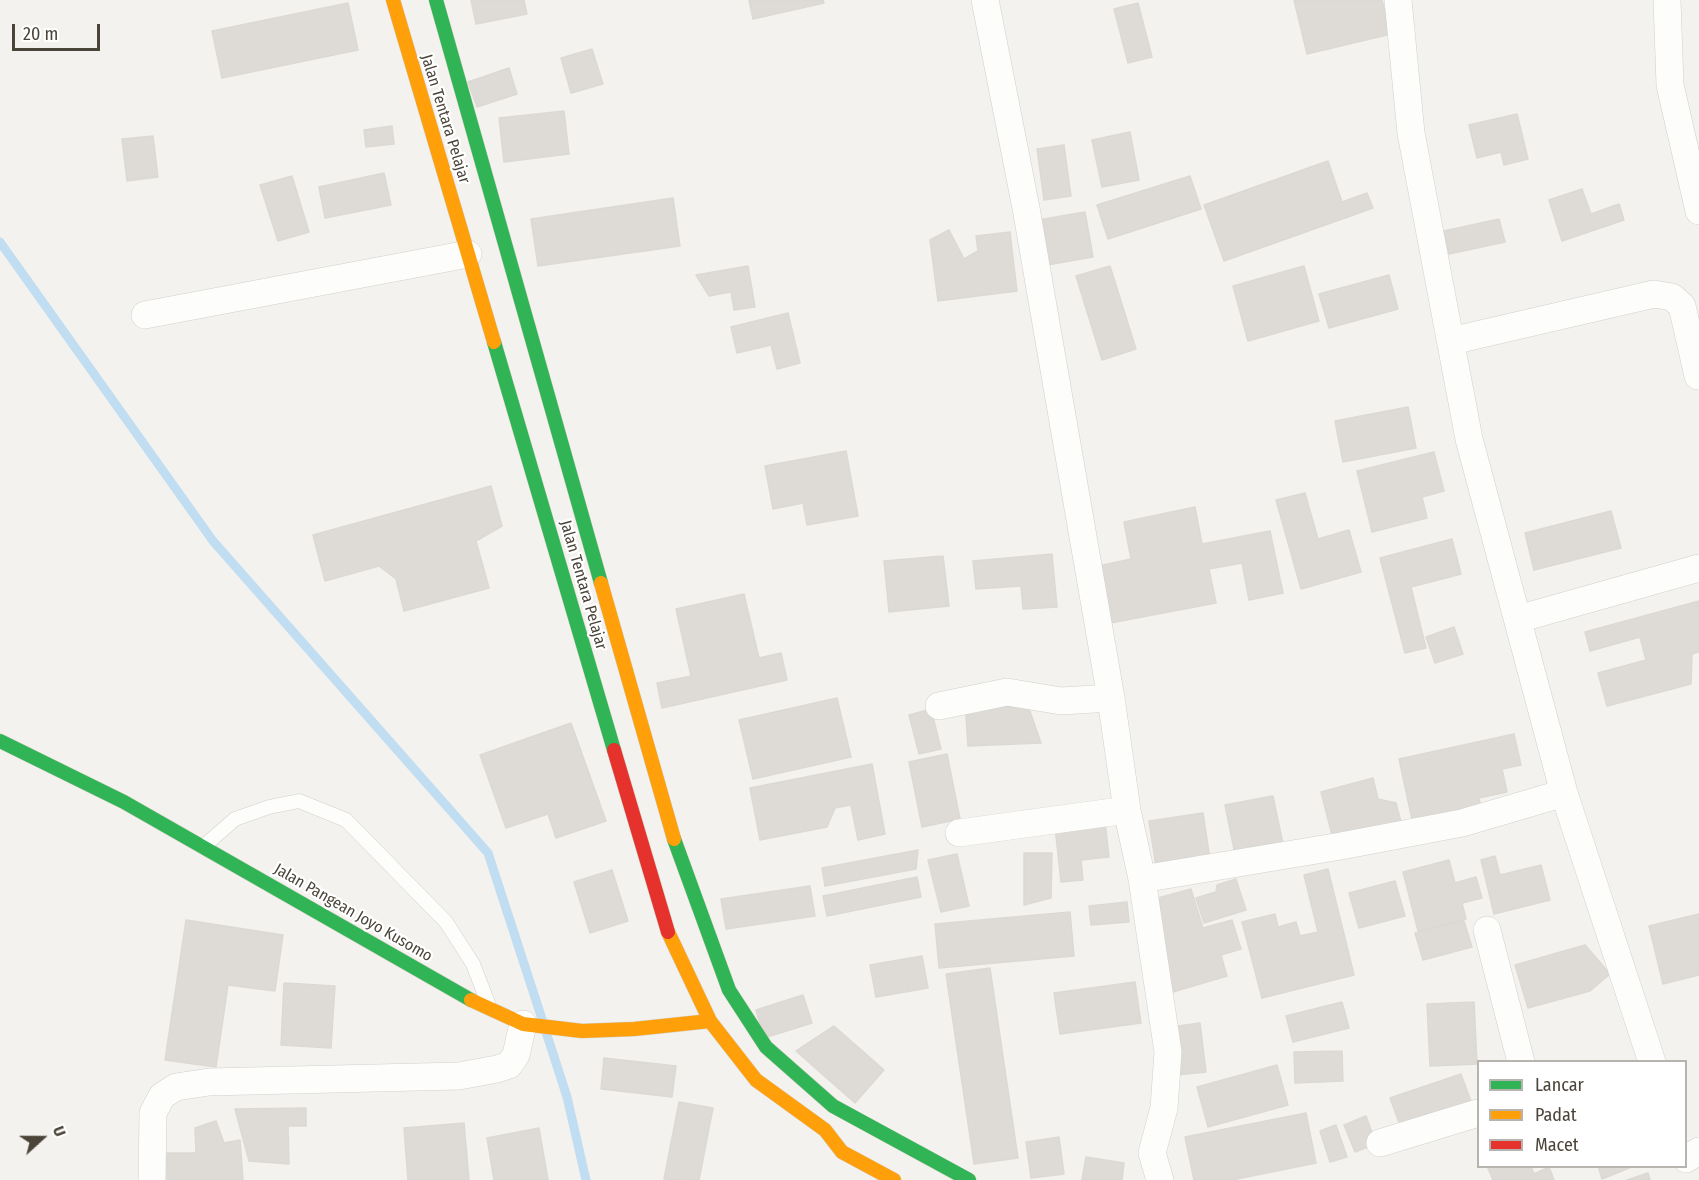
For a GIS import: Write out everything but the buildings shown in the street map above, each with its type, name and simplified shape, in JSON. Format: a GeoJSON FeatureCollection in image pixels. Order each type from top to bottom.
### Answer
{"type":"FeatureCollection","features":[{"type":"Feature","properties":{"kind":"main road","name":"Jalan Tentara Pelajar"},"geometry":{"type":"LineString","coordinates":[[393,0],[668,932],[684,971],[710,1021],[756,1080],[825,1130],[842,1152],[894,1180]]}},
{"type":"Feature","properties":{"kind":"main road"},"geometry":{"type":"LineString","coordinates":[[436,0],[679,858],[729,990],[766,1047],[832,1106],[969,1180]]}},
{"type":"Feature","properties":{"kind":"main road","name":"Jalan Pangean Joyo Kusomo"},"geometry":{"type":"LineString","coordinates":[[0,741],[123,802],[467,998],[523,1024],[582,1031],[634,1029],[710,1021]]}},
{"type":"Feature","properties":{"kind":"main road"},"geometry":{"type":"LineString","coordinates":[[825,1130],[853,1129],[947,1180]]}},
{"type":"Feature","properties":{"kind":"street"},"geometry":{"type":"LineString","coordinates":[[985,0],[1026,208],[1111,698],[1127,810],[1142,879],[1168,1052],[1164,1108],[1152,1153],[1160,1180]]}},
{"type":"Feature","properties":{"kind":"street"},"geometry":{"type":"LineString","coordinates":[[1398,0],[1412,133],[1469,439],[1564,793],[1652,1060]]}},
{"type":"Feature","properties":{"kind":"street"},"geometry":{"type":"LineString","coordinates":[[1667,0],[1670,85],[1699,211]]}},
{"type":"Feature","properties":{"kind":"street"},"geometry":{"type":"LineString","coordinates":[[145,315],[468,254]]}},
{"type":"Feature","properties":{"kind":"street"},"geometry":{"type":"LineString","coordinates":[[1450,341],[1654,294],[1672,297],[1682,306],[1698,376]]}},
{"type":"Feature","properties":{"kind":"street"},"geometry":{"type":"LineString","coordinates":[[1518,619],[1699,568]]}},
{"type":"Feature","properties":{"kind":"street"},"geometry":{"type":"LineString","coordinates":[[939,706],[1007,693],[1061,701],[1111,698]]}},
{"type":"Feature","properties":{"kind":"street"},"geometry":{"type":"LineString","coordinates":[[1142,879],[1462,823],[1564,793]]}},
{"type":"Feature","properties":{"kind":"street"},"geometry":{"type":"LineString","coordinates":[[959,833],[1127,810]]}},
{"type":"Feature","properties":{"kind":"street"},"geometry":{"type":"LineString","coordinates":[[1487,930],[1520,1060]]}},
{"type":"Feature","properties":{"kind":"street"},"geometry":{"type":"LineString","coordinates":[[152,1180],[153,1113],[162,1095],[176,1087],[209,1082],[459,1076],[509,1065],[516,1055],[523,1024]]}},
{"type":"Feature","properties":{"kind":"street"},"geometry":{"type":"LineString","coordinates":[[1380,1143],[1477,1114]]}},
{"type":"Feature","properties":{"kind":"lane"},"geometry":{"type":"LineString","coordinates":[[203,847],[235,819],[269,807],[298,801],[346,820],[446,922],[473,964],[489,1008]]}},
{"type":"Feature","properties":{"kind":"waterway"},"geometry":{"type":"LineString","coordinates":[[0,242],[213,541],[488,853],[542,1019]]}},
{"type":"Feature","properties":{"kind":"waterway"},"geometry":{"type":"LineString","coordinates":[[546,1032],[567,1097],[586,1180]]}},
{"type":"Feature","properties":{"kind":"traffic: fast"},"geometry":{"type":"LineString","coordinates":[[436,0],[601,583]]}},
{"type":"Feature","properties":{"kind":"traffic: fast"},"geometry":{"type":"LineString","coordinates":[[494,342],[614,750]]}},
{"type":"Feature","properties":{"kind":"traffic: fast"},"geometry":{"type":"LineString","coordinates":[[0,741],[124,802],[471,1000]]}},
{"type":"Feature","properties":{"kind":"traffic: fast"},"geometry":{"type":"LineString","coordinates":[[674,839],[729,990],[766,1047],[833,1106],[969,1180]]}},
{"type":"Feature","properties":{"kind":"traffic: slow"},"geometry":{"type":"LineString","coordinates":[[393,0],[494,342]]}},
{"type":"Feature","properties":{"kind":"traffic: slow"},"geometry":{"type":"LineString","coordinates":[[601,583],[674,839]]}},
{"type":"Feature","properties":{"kind":"traffic: slow"},"geometry":{"type":"LineString","coordinates":[[668,932],[710,1021],[756,1080],[825,1130],[842,1152],[894,1180]]}},
{"type":"Feature","properties":{"kind":"traffic: slow"},"geometry":{"type":"LineString","coordinates":[[471,1000],[523,1024],[582,1031],[634,1029],[710,1021]]}},
{"type":"Feature","properties":{"kind":"traffic: jam"},"geometry":{"type":"LineString","coordinates":[[614,750],[668,932]]}}]}
